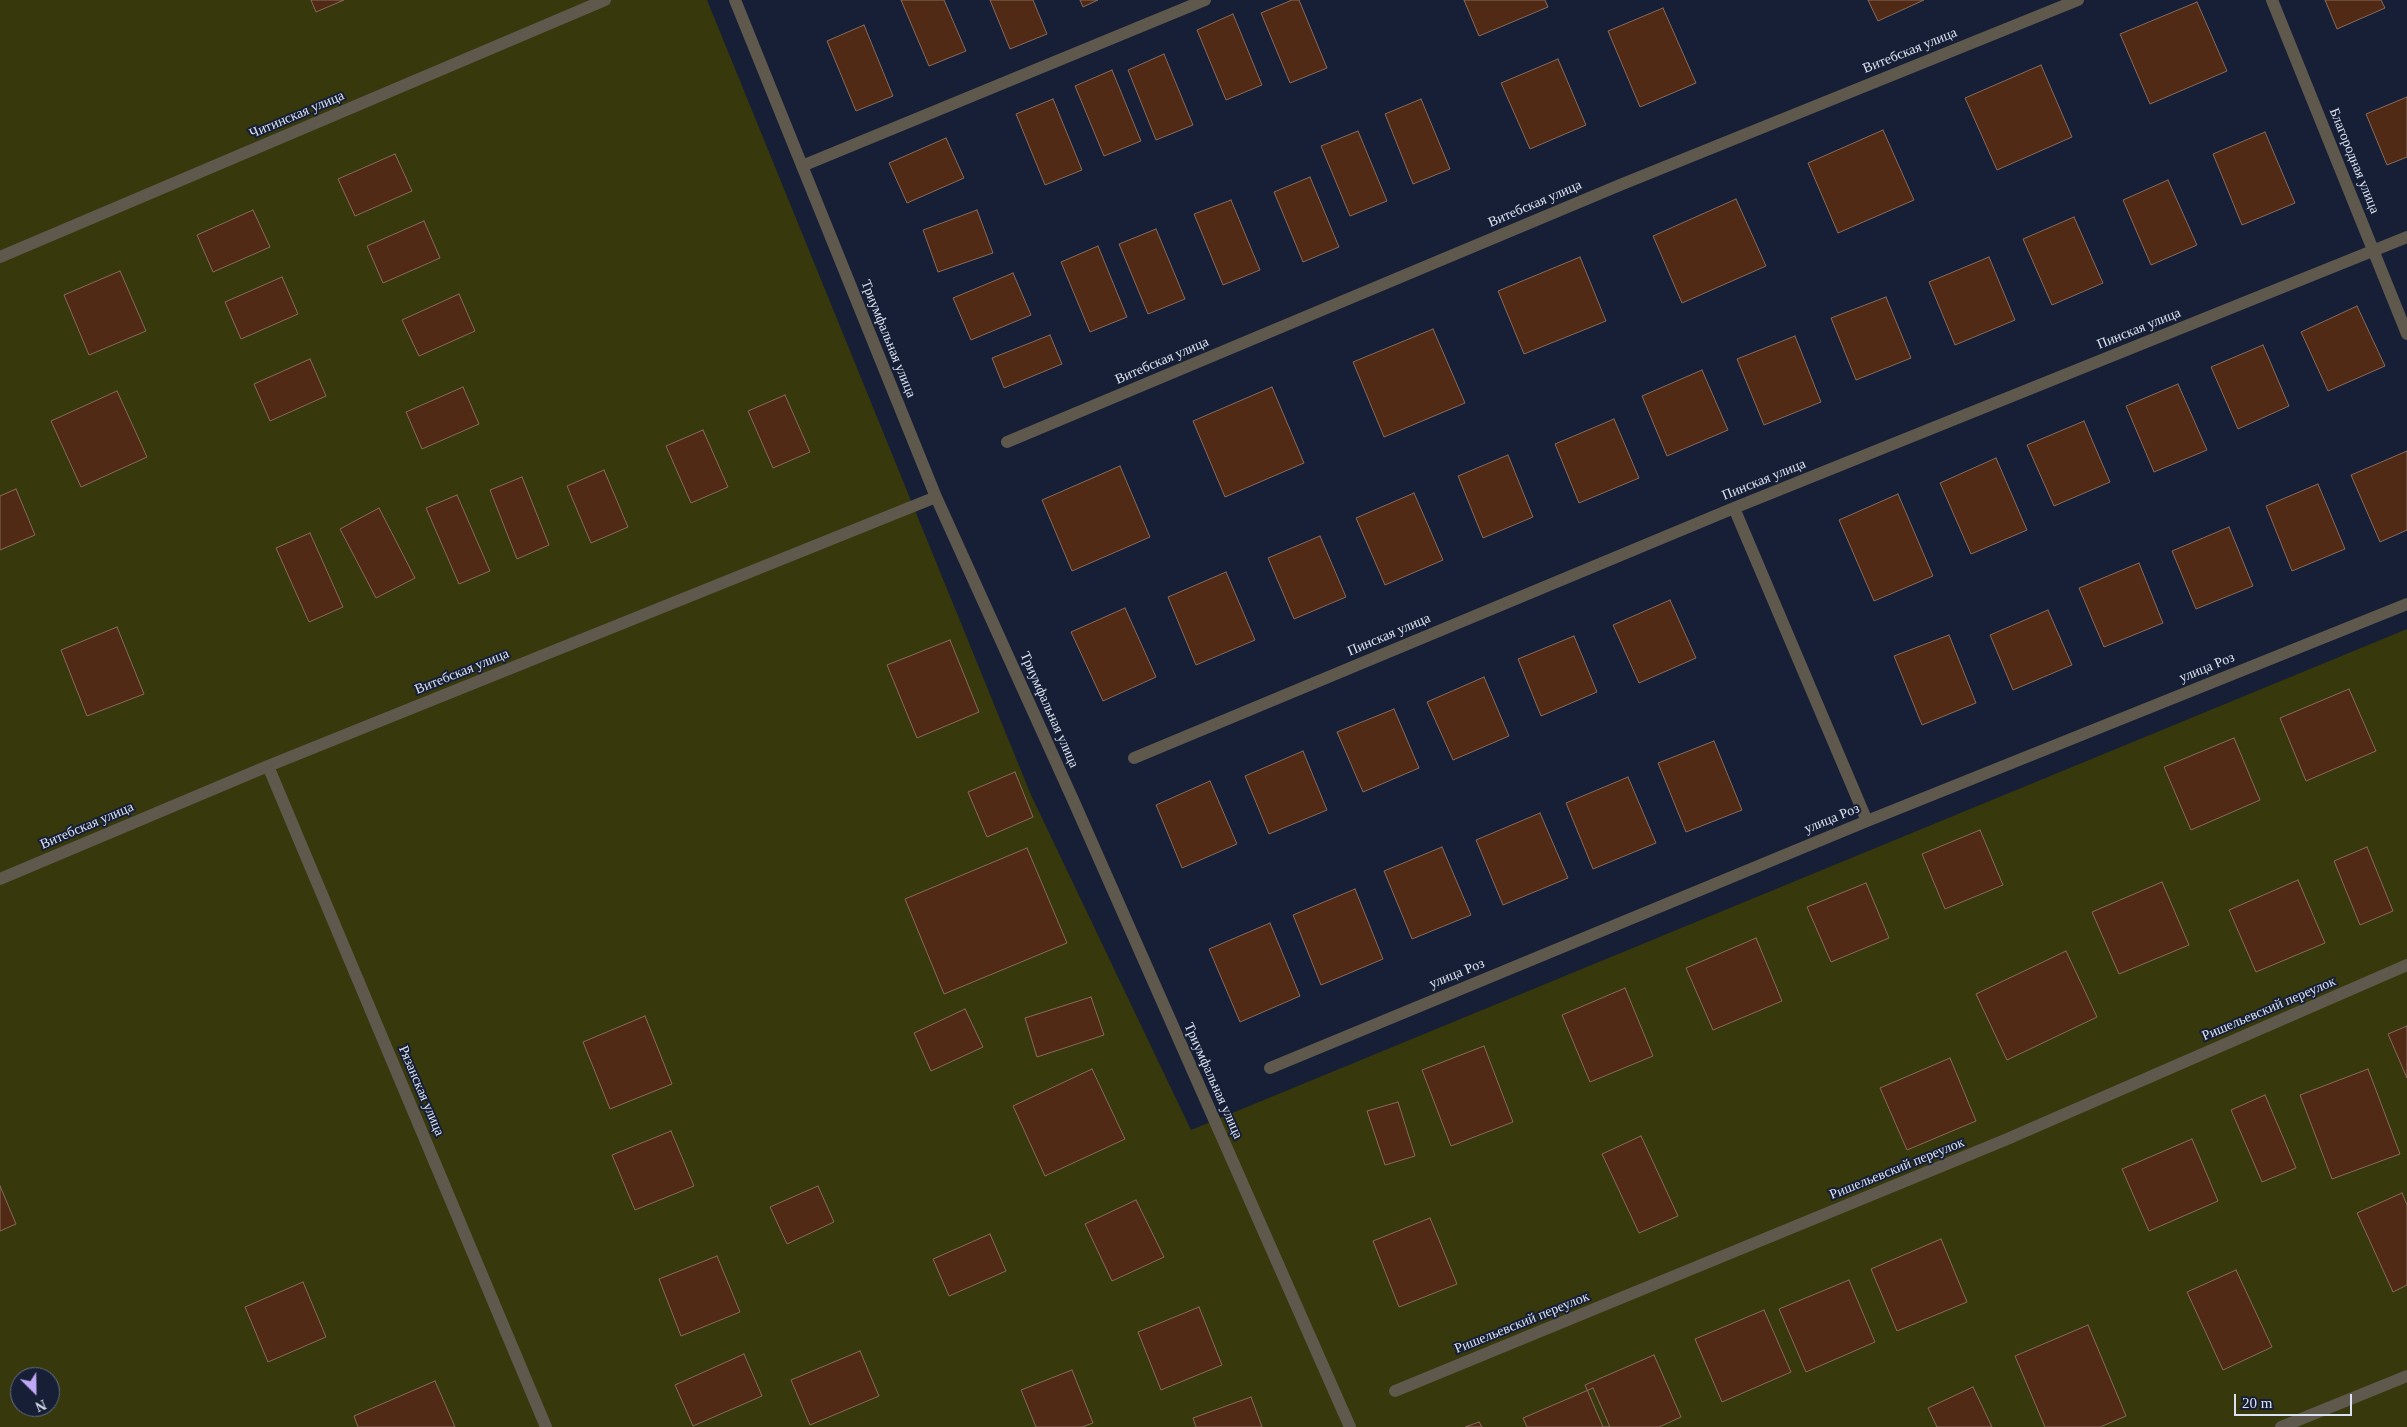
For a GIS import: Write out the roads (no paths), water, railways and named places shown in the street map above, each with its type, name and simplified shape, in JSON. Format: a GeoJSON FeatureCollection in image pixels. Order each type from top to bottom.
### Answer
{"type":"FeatureCollection","features":[{"type":"Feature","properties":{"kind":"street","name":"Читинская улица"},"geometry":{"type":"LineString","coordinates":[[0,257],[605,0]]}},
{"type":"Feature","properties":{"kind":"street","name":"Триумфальная улица"},"geometry":{"type":"LineString","coordinates":[[735,0],[936,497],[1066,784],[1350,1427]]}},
{"type":"Feature","properties":{"kind":"street"},"geometry":{"type":"LineString","coordinates":[[802,166],[1205,0]]}},
{"type":"Feature","properties":{"kind":"street","name":"Витебская улица"},"geometry":{"type":"LineString","coordinates":[[1007,442],[1611,189],[2078,0]]}},
{"type":"Feature","properties":{"kind":"street","name":"Благородная улица"},"geometry":{"type":"LineString","coordinates":[[2272,0],[2407,334]]}},
{"type":"Feature","properties":{"kind":"street","name":"Пинская улица"},"geometry":{"type":"LineString","coordinates":[[1134,758],[1734,508],[2407,237]]}},
{"type":"Feature","properties":{"kind":"street","name":"Витебская улица"},"geometry":{"type":"LineString","coordinates":[[0,879],[268,766],[936,497]]}},
{"type":"Feature","properties":{"kind":"street"},"geometry":{"type":"LineString","coordinates":[[1734,508],[1867,821]]}},
{"type":"Feature","properties":{"kind":"street","name":"улица Роз"},"geometry":{"type":"LineString","coordinates":[[1270,1068],[1867,821],[2407,604]]}},
{"type":"Feature","properties":{"kind":"street","name":"Рязанская улица"},"geometry":{"type":"LineString","coordinates":[[268,766],[546,1427]]}},
{"type":"Feature","properties":{"kind":"street","name":"Ришельевский переулок"},"geometry":{"type":"LineString","coordinates":[[1395,1392],[2005,1140],[2407,966]]}},
{"type":"Feature","properties":{"kind":"street"},"geometry":{"type":"LineString","coordinates":[[2282,1427],[2407,1376]]}}]}
